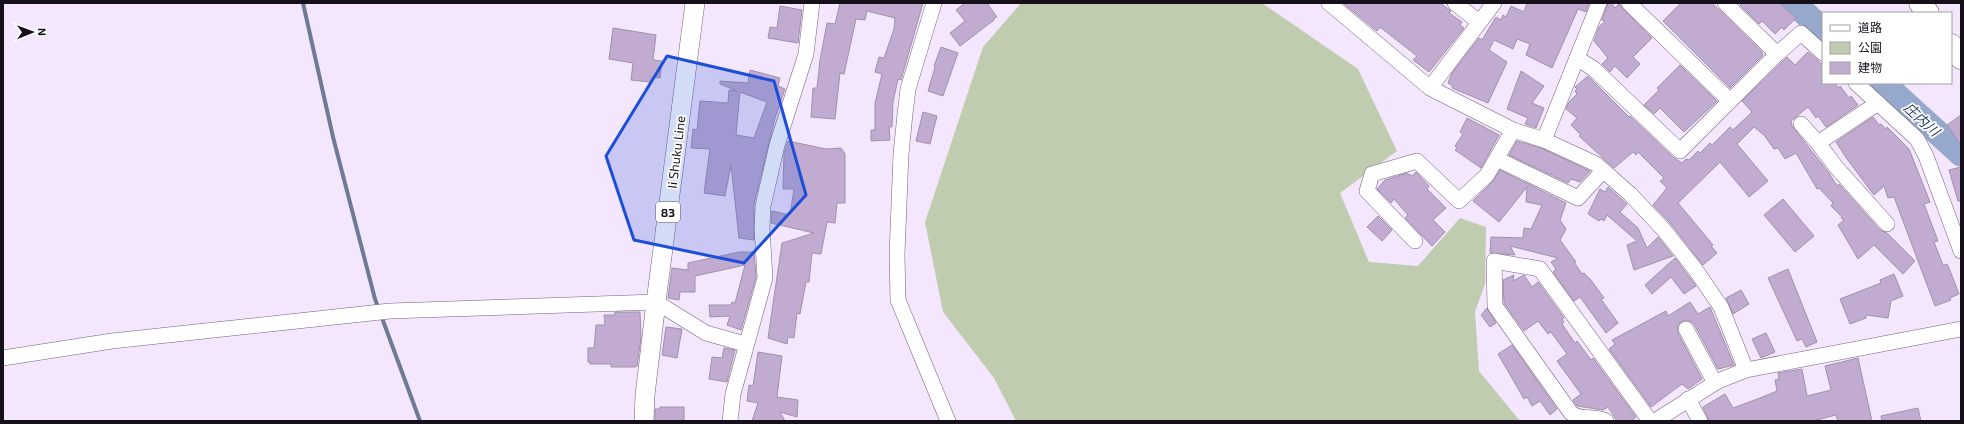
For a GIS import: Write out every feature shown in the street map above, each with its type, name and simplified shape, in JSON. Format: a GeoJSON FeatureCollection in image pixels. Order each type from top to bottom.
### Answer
{"type":"FeatureCollection","features":[{"type":"Feature","properties":{"kind":"highway"},"geometry":{"type":"LineString","coordinates":[[1920,3],[1927,12]]}},
{"type":"Feature","properties":{"kind":"highway"},"geometry":{"type":"LineString","coordinates":[[1952,46],[1961,58]]}},
{"type":"Feature","properties":{"kind":"main road","name":"Ii Shuku Line"},"geometry":{"type":"LineString","coordinates":[[644,421],[645,395],[656,302],[695,3]]}},
{"type":"Feature","properties":{"kind":"street"},"geometry":{"type":"LineString","coordinates":[[730,421],[733,394],[765,278],[762,228],[763,206],[777,145],[806,54],[812,3]]}},
{"type":"Feature","properties":{"kind":"street"},"geometry":{"type":"LineString","coordinates":[[934,3],[908,90],[905,114],[901,154],[897,254],[898,300],[948,421]]}},
{"type":"Feature","properties":{"kind":"street"},"geometry":{"type":"LineString","coordinates":[[1329,3],[1430,88],[1513,130],[1544,140],[1596,164],[1630,194],[1664,230],[1695,269],[1721,307],[1746,370]]}},
{"type":"Feature","properties":{"kind":"street"},"geometry":{"type":"LineString","coordinates":[[1455,3],[1479,22]]}},
{"type":"Feature","properties":{"kind":"street"},"geometry":{"type":"LineString","coordinates":[[1430,88],[1494,3]]}},
{"type":"Feature","properties":{"kind":"street"},"geometry":{"type":"LineString","coordinates":[[1544,140],[1600,3]]}},
{"type":"Feature","properties":{"kind":"street"},"geometry":{"type":"LineString","coordinates":[[1629,3],[1730,101]]}},
{"type":"Feature","properties":{"kind":"street"},"geometry":{"type":"LineString","coordinates":[[1725,3],[1777,54]]}},
{"type":"Feature","properties":{"kind":"street"},"geometry":{"type":"LineString","coordinates":[[1577,58],[1594,69],[1680,151],[1777,54],[1801,33],[1822,52]]}},
{"type":"Feature","properties":{"kind":"street"},"geometry":{"type":"LineString","coordinates":[[1857,84],[1917,139],[1926,156],[1961,251]]}},
{"type":"Feature","properties":{"kind":"street"},"geometry":{"type":"LineString","coordinates":[[1818,143],[1878,103]]}},
{"type":"Feature","properties":{"kind":"street"},"geometry":{"type":"LineString","coordinates":[[1801,124],[1818,143],[1836,168],[1888,224]]}},
{"type":"Feature","properties":{"kind":"street"},"geometry":{"type":"LineString","coordinates":[[1415,241],[1367,191],[1372,174],[1417,161],[1459,201],[1487,175],[1513,130]]}},
{"type":"Feature","properties":{"kind":"street"},"geometry":{"type":"LineString","coordinates":[[1497,159],[1578,198],[1603,171]]}},
{"type":"Feature","properties":{"kind":"street"},"geometry":{"type":"LineString","coordinates":[[1606,421],[1575,416],[1571,413],[1495,306],[1494,262],[1540,270],[1650,421]]}},
{"type":"Feature","properties":{"kind":"street"},"geometry":{"type":"LineString","coordinates":[[3,358],[112,341],[366,313],[656,302],[706,333],[746,344]]}},
{"type":"Feature","properties":{"kind":"street"},"geometry":{"type":"LineString","coordinates":[[1686,329],[1715,383]]}},
{"type":"Feature","properties":{"kind":"street"},"geometry":{"type":"LineString","coordinates":[[1655,421],[1715,383],[1746,370],[1961,329]]}},
{"type":"Feature","properties":{"kind":"street"},"geometry":{"type":"LineString","coordinates":[[1688,399],[1700,421]]}},
{"type":"Feature","properties":{"kind":"highlighted area"},"geometry":{"type":"Polygon","coordinates":[[[667,56],[774,81],[806,195],[744,263],[634,240],[606,156],[667,56]]]}},
{"type":"Feature","properties":{"kind":"green space"},"geometry":{"type":"Polygon","coordinates":[[[1021,3],[1262,3],[1358,69],[1397,151],[1340,193],[1369,262],[1418,266],[1460,218],[1486,227],[1485,284],[1475,312],[1479,371],[1520,421],[1016,421],[994,378],[943,312],[925,222],[983,47],[1021,3]]]}},
{"type":"Feature","properties":{"kind":"building"},"geometry":{"type":"Polygon","coordinates":[[[840,3],[923,3],[901,80],[898,79],[893,102],[892,127],[889,127],[890,140],[871,141],[871,130],[875,130],[875,103],[882,74],[875,72],[879,57],[884,58],[894,29],[895,18],[867,11],[865,20],[856,19],[844,74],[840,73],[835,119],[811,117],[813,88],[817,88],[820,60],[827,23],[835,24],[840,3]]]}},
{"type":"Feature","properties":{"kind":"building"},"geometry":{"type":"Polygon","coordinates":[[[965,3],[987,3],[997,17],[960,46],[950,33],[965,21],[956,10],[965,3]]]}},
{"type":"Feature","properties":{"kind":"building"},"geometry":{"type":"Polygon","coordinates":[[[1343,3],[1440,3],[1451,11],[1449,13],[1462,22],[1460,25],[1464,28],[1429,72],[1413,60],[1417,56],[1380,27],[1377,31],[1343,3]]]}},
{"type":"Feature","properties":{"kind":"building"},"geometry":{"type":"Polygon","coordinates":[[[1527,3],[1589,3],[1586,12],[1578,9],[1552,68],[1526,55],[1530,44],[1517,39],[1513,49],[1494,40],[1489,50],[1507,62],[1488,103],[1452,88],[1453,86],[1448,83],[1452,73],[1479,38],[1482,40],[1496,17],[1501,20],[1503,15],[1506,17],[1511,6],[1524,12],[1527,3]]]}},
{"type":"Feature","properties":{"kind":"building"},"geometry":{"type":"Polygon","coordinates":[[[1608,3],[1611,3],[1615,8],[1619,4],[1652,38],[1633,57],[1640,64],[1627,78],[1615,66],[1610,72],[1602,64],[1608,58],[1594,41],[1599,27],[1605,21],[1602,20],[1608,3]]]}},
{"type":"Feature","properties":{"kind":"building"},"geometry":{"type":"Polygon","coordinates":[[[1681,3],[1712,3],[1761,51],[1763,55],[1730,88],[1663,21],[1681,3]]]}},
{"type":"Feature","properties":{"kind":"building"},"geometry":{"type":"Polygon","coordinates":[[[1743,3],[1780,3],[1796,18],[1784,30],[1782,27],[1775,34],[1762,21],[1759,24],[1740,5],[1743,3]]]}},
{"type":"Feature","properties":{"kind":"building"},"geometry":{"type":"Polygon","coordinates":[[[780,6],[802,10],[798,43],[768,38],[770,27],[777,28],[780,6]]]}},
{"type":"Feature","properties":{"kind":"building"},"geometry":{"type":"Polygon","coordinates":[[[613,28],[656,35],[653,60],[662,61],[660,78],[651,77],[650,82],[631,80],[633,63],[609,59],[613,28]]]}},
{"type":"Feature","properties":{"kind":"building"},"geometry":{"type":"Polygon","coordinates":[[[941,47],[958,53],[943,96],[928,91],[935,67],[934,66],[941,47]]]}},
{"type":"Feature","properties":{"kind":"building"},"geometry":{"type":"Polygon","coordinates":[[[1808,52],[1822,64],[1822,84],[1836,84],[1838,88],[1840,86],[1849,98],[1851,96],[1858,105],[1826,127],[1818,116],[1816,118],[1808,107],[1791,121],[1792,126],[1829,173],[1837,186],[1839,184],[1880,230],[1887,233],[1915,261],[1903,274],[1874,245],[1858,259],[1838,225],[1844,220],[1831,206],[1833,203],[1819,188],[1817,189],[1796,153],[1785,159],[1778,148],[1774,149],[1764,135],[1754,127],[1737,144],[1768,181],[1749,197],[1720,162],[1678,203],[1713,245],[1711,246],[1717,253],[1703,265],[1671,224],[1653,205],[1667,188],[1660,181],[1664,178],[1638,152],[1636,155],[1633,152],[1614,168],[1579,136],[1581,135],[1571,125],[1577,118],[1566,109],[1569,102],[1577,94],[1575,91],[1577,89],[1575,87],[1588,76],[1629,117],[1630,116],[1674,158],[1682,163],[1686,159],[1689,160],[1698,151],[1700,153],[1710,143],[1712,145],[1730,127],[1733,130],[1752,112],[1742,101],[1787,57],[1795,65],[1808,52]]]}},
{"type":"Feature","properties":{"kind":"building"},"geometry":{"type":"Polygon","coordinates":[[[1680,65],[1717,101],[1684,132],[1660,108],[1654,114],[1644,105],[1659,90],[1657,88],[1680,65]]]}},
{"type":"Feature","properties":{"kind":"building"},"geometry":{"type":"Polygon","coordinates":[[[750,70],[780,78],[778,86],[785,89],[775,118],[754,204],[754,240],[739,238],[731,165],[725,196],[704,193],[710,149],[691,148],[693,129],[697,130],[700,101],[728,103],[729,90],[737,91],[720,84],[720,81],[748,83],[750,70]],[[740,92],[736,135],[754,138],[767,102],[740,92]]]}},
{"type":"Feature","properties":{"kind":"building"},"geometry":{"type":"Polygon","coordinates":[[[1521,71],[1544,86],[1532,103],[1544,108],[1536,128],[1525,124],[1528,118],[1507,109],[1521,71]]]}},
{"type":"Feature","properties":{"kind":"building"},"geometry":{"type":"Polygon","coordinates":[[[923,112],[937,116],[930,144],[916,141],[923,112]]]}},
{"type":"Feature","properties":{"kind":"building"},"geometry":{"type":"Polygon","coordinates":[[[1961,115],[1961,145],[1947,125],[1961,115]]]}},
{"type":"Feature","properties":{"kind":"building"},"geometry":{"type":"Polygon","coordinates":[[[1873,117],[1879,125],[1881,124],[1886,129],[1887,127],[1909,149],[1930,202],[1924,204],[1938,241],[1934,242],[1943,265],[1947,264],[1949,268],[1959,294],[1950,298],[1951,300],[1935,306],[1894,197],[1888,198],[1884,186],[1874,195],[1836,142],[1873,117]]]}},
{"type":"Feature","properties":{"kind":"building"},"geometry":{"type":"Polygon","coordinates":[[[1467,118],[1499,135],[1481,168],[1455,150],[1457,148],[1455,146],[1463,134],[1460,132],[1467,118]]]}},
{"type":"Feature","properties":{"kind":"building"},"geometry":{"type":"Polygon","coordinates":[[[788,141],[826,149],[841,148],[845,154],[845,203],[837,203],[835,223],[827,222],[821,254],[812,253],[809,282],[806,282],[800,314],[797,313],[794,338],[788,337],[787,344],[768,338],[782,243],[814,233],[771,223],[772,211],[790,215],[794,189],[783,189],[784,153],[788,141]]]}},
{"type":"Feature","properties":{"kind":"building"},"geometry":{"type":"Polygon","coordinates":[[[1517,141],[1541,148],[1590,171],[1580,182],[1571,179],[1568,183],[1509,155],[1517,141]]]}},
{"type":"Feature","properties":{"kind":"building"},"geometry":{"type":"Polygon","coordinates":[[[1961,167],[1961,201],[1958,201],[1949,170],[1961,167]]]}},
{"type":"Feature","properties":{"kind":"building"},"geometry":{"type":"Polygon","coordinates":[[[1500,170],[1566,203],[1560,220],[1566,229],[1560,240],[1576,262],[1574,262],[1582,274],[1584,273],[1591,280],[1604,298],[1601,299],[1618,323],[1606,333],[1580,297],[1574,301],[1553,272],[1556,269],[1551,262],[1558,258],[1510,246],[1515,255],[1490,253],[1491,237],[1523,238],[1524,228],[1531,229],[1542,205],[1526,202],[1527,187],[1499,222],[1473,201],[1493,181],[1500,170]]]}},
{"type":"Feature","properties":{"kind":"building"},"geometry":{"type":"Polygon","coordinates":[[[1416,172],[1429,186],[1427,189],[1446,208],[1433,220],[1445,232],[1432,246],[1405,218],[1408,215],[1394,199],[1391,203],[1377,189],[1385,180],[1407,173],[1412,176],[1416,172]]]}},
{"type":"Feature","properties":{"kind":"building"},"geometry":{"type":"Polygon","coordinates":[[[1608,187],[1627,204],[1620,212],[1638,228],[1647,248],[1658,237],[1673,256],[1634,270],[1627,245],[1637,241],[1607,215],[1604,221],[1601,219],[1599,221],[1588,214],[1600,189],[1605,192],[1608,187]]]}},
{"type":"Feature","properties":{"kind":"building"},"geometry":{"type":"Polygon","coordinates":[[[1783,199],[1814,236],[1795,252],[1764,215],[1783,199]]]}},
{"type":"Feature","properties":{"kind":"building"},"geometry":{"type":"Polygon","coordinates":[[[1378,216],[1392,230],[1382,241],[1367,227],[1378,216]]]}},
{"type":"Feature","properties":{"kind":"building"},"geometry":{"type":"Polygon","coordinates":[[[739,252],[754,252],[756,277],[741,330],[727,325],[730,316],[710,317],[709,305],[731,305],[732,302],[735,303],[745,265],[695,276],[695,292],[680,292],[679,300],[668,298],[672,268],[688,270],[688,263],[739,252]]]}},
{"type":"Feature","properties":{"kind":"building"},"geometry":{"type":"Polygon","coordinates":[[[1675,258],[1696,286],[1684,294],[1671,277],[1652,294],[1645,285],[1675,258]]]}},
{"type":"Feature","properties":{"kind":"building"},"geometry":{"type":"Polygon","coordinates":[[[1788,269],[1817,342],[1806,347],[1802,339],[1797,341],[1768,278],[1788,269]]]}},
{"type":"Feature","properties":{"kind":"building"},"geometry":{"type":"Polygon","coordinates":[[[1894,274],[1903,296],[1891,301],[1888,318],[1866,315],[1866,318],[1850,324],[1840,299],[1881,283],[1880,280],[1894,274]]]}},
{"type":"Feature","properties":{"kind":"building"},"geometry":{"type":"Polygon","coordinates":[[[1514,275],[1513,281],[1524,275],[1532,287],[1538,282],[1564,318],[1562,319],[1564,322],[1562,324],[1575,343],[1577,341],[1591,360],[1593,358],[1636,417],[1631,421],[1617,421],[1608,407],[1603,410],[1577,406],[1573,400],[1581,394],[1557,361],[1567,354],[1551,332],[1548,334],[1538,321],[1524,331],[1504,303],[1503,280],[1514,275]]]}},
{"type":"Feature","properties":{"kind":"building"},"geometry":{"type":"Polygon","coordinates":[[[1741,290],[1749,304],[1733,314],[1726,298],[1741,290]]]}},
{"type":"Feature","properties":{"kind":"building"},"geometry":{"type":"Polygon","coordinates":[[[1690,302],[1698,314],[1710,307],[1734,365],[1718,369],[1694,324],[1690,321],[1682,321],[1678,325],[1678,333],[1702,379],[1688,389],[1682,384],[1651,407],[1609,349],[1615,344],[1612,340],[1666,311],[1668,316],[1690,302]]]}},
{"type":"Feature","properties":{"kind":"building"},"geometry":{"type":"Polygon","coordinates":[[[1487,308],[1496,323],[1490,327],[1481,315],[1487,308]]]}},
{"type":"Feature","properties":{"kind":"building"},"geometry":{"type":"Polygon","coordinates":[[[615,312],[640,312],[641,338],[637,366],[635,367],[611,367],[611,364],[590,364],[590,362],[588,362],[588,348],[594,348],[596,325],[605,325],[604,315],[615,315],[615,312]]]}},
{"type":"Feature","properties":{"kind":"building"},"geometry":{"type":"Polygon","coordinates":[[[666,327],[682,329],[677,358],[662,355],[666,327]]]}},
{"type":"Feature","properties":{"kind":"building"},"geometry":{"type":"Polygon","coordinates":[[[1766,333],[1775,352],[1761,358],[1752,339],[1766,333]]]}},
{"type":"Feature","properties":{"kind":"building"},"geometry":{"type":"Polygon","coordinates":[[[1512,345],[1557,409],[1550,415],[1540,401],[1532,406],[1527,397],[1524,399],[1498,354],[1512,345]]]}},
{"type":"Feature","properties":{"kind":"building"},"geometry":{"type":"Polygon","coordinates":[[[724,348],[735,350],[727,382],[709,379],[712,357],[722,358],[724,348]]]}},
{"type":"Feature","properties":{"kind":"building"},"geometry":{"type":"Polygon","coordinates":[[[758,352],[782,356],[777,397],[798,400],[797,417],[780,412],[785,421],[752,421],[758,403],[747,401],[749,385],[753,386],[758,352]]]}},
{"type":"Feature","properties":{"kind":"building"},"geometry":{"type":"Polygon","coordinates":[[[1858,358],[1872,421],[1838,421],[1836,415],[1813,421],[1709,421],[1703,407],[1725,394],[1733,408],[1760,398],[1777,391],[1775,380],[1779,379],[1778,373],[1802,369],[1807,396],[1831,390],[1825,366],[1858,358]]]}},
{"type":"Feature","properties":{"kind":"building"},"geometry":{"type":"Polygon","coordinates":[[[660,407],[684,407],[684,421],[655,421],[655,409],[660,409],[660,407]]]}},
{"type":"Feature","properties":{"kind":"building"},"geometry":{"type":"Polygon","coordinates":[[[1918,408],[1921,421],[1882,421],[1881,416],[1918,408]]]}},
{"type":"Feature","properties":{"kind":"waterway"},"geometry":{"type":"LineString","coordinates":[[303,3],[333,137],[375,299],[420,421]]}},
{"type":"Feature","properties":{"kind":"waterway","name":"庄内川"},"geometry":{"type":"LineString","coordinates":[[1794,3],[1822,29]]}},
{"type":"Feature","properties":{"kind":"waterway","name":"庄内川"},"geometry":{"type":"LineString","coordinates":[[1884,84],[1961,154]]}}]}
